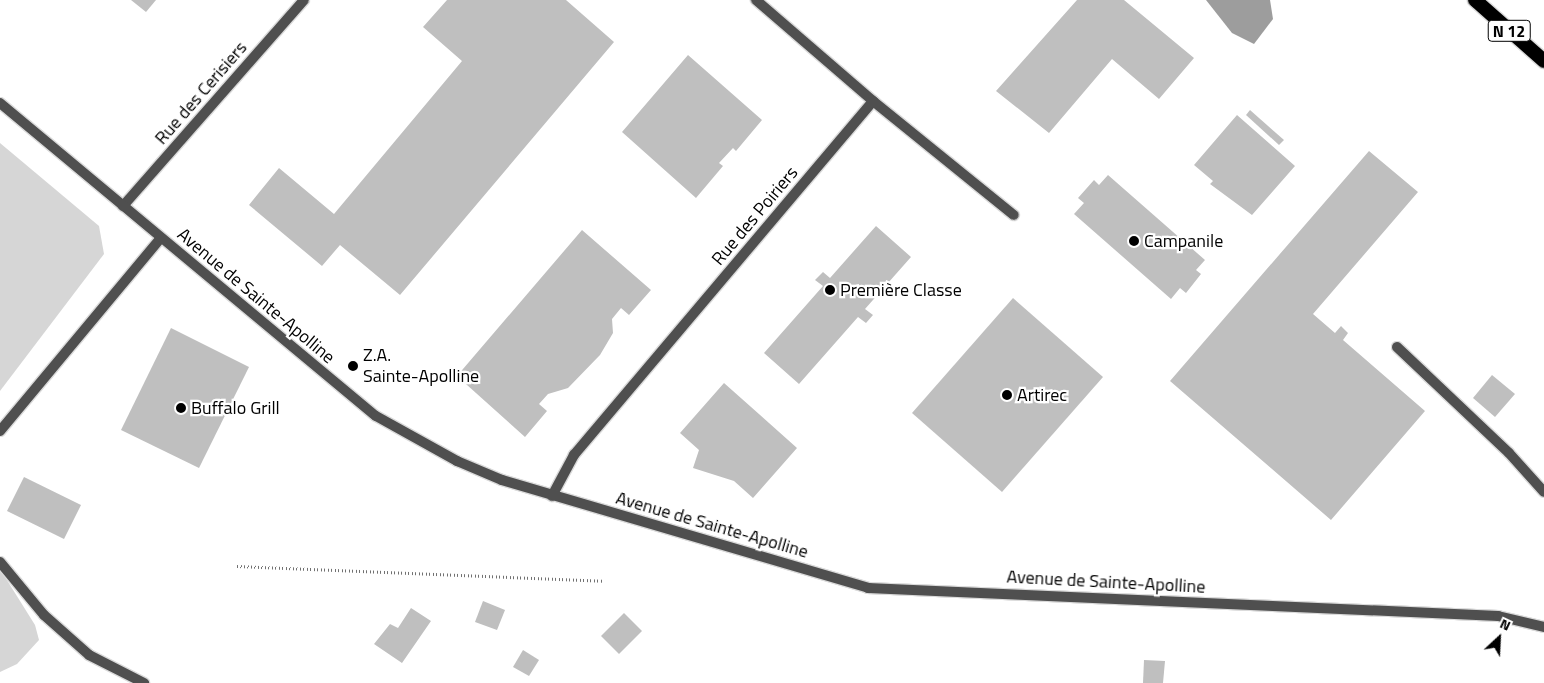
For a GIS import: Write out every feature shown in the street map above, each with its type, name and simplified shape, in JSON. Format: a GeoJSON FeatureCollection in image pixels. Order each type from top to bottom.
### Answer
{"type":"FeatureCollection","features":[{"type":"Feature","properties":{"kind":"highway","name":"N 12"},"geometry":{"type":"LineString","coordinates":[[1475,0],[1544,61]]}},
{"type":"Feature","properties":{"kind":"street","name":"Rue des Cerisiers"},"geometry":{"type":"LineString","coordinates":[[123,206],[304,0]]}},
{"type":"Feature","properties":{"kind":"street"},"geometry":{"type":"LineString","coordinates":[[756,0],[873,100],[1014,215]]}},
{"type":"Feature","properties":{"kind":"street","name":"Rue des Poiriers"},"geometry":{"type":"LineString","coordinates":[[552,496],[574,455],[873,100]]}},
{"type":"Feature","properties":{"kind":"street","name":"Avenue de Sainte-Apolline"},"geometry":{"type":"LineString","coordinates":[[0,103],[376,416],[457,461],[552,496],[868,588],[1498,616],[1544,627]]}},
{"type":"Feature","properties":{"kind":"street"},"geometry":{"type":"LineString","coordinates":[[0,431],[161,238]]}},
{"type":"Feature","properties":{"kind":"street"},"geometry":{"type":"LineString","coordinates":[[1397,347],[1509,453],[1544,492]]}},
{"type":"Feature","properties":{"kind":"street"},"geometry":{"type":"LineString","coordinates":[[0,562],[44,615],[89,655],[144,683]]}},
{"type":"Feature","properties":{"kind":"path"},"geometry":{"type":"LineString","coordinates":[[237,566],[603,581]]}},
{"type":"Feature","properties":{"kind":"shaded area"},"geometry":{"type":"Polygon","coordinates":[[[1206,0],[1270,0],[1273,19],[1254,44],[1232,33],[1206,0]]]}},
{"type":"Feature","properties":{"kind":"shaded area"},"geometry":{"type":"Polygon","coordinates":[[[0,143],[99,226],[104,254],[0,391],[0,143]]]}},
{"type":"Feature","properties":{"kind":"shaded area"},"geometry":{"type":"Polygon","coordinates":[[[0,569],[35,625],[39,640],[17,664],[0,672],[0,569]]]}},
{"type":"Feature","properties":{"kind":"building"},"geometry":{"type":"Polygon","coordinates":[[[131,0],[156,0],[146,12],[131,0]]]}},
{"type":"Feature","properties":{"kind":"building"},"geometry":{"type":"Polygon","coordinates":[[[447,0],[566,0],[614,42],[400,295],[340,245],[322,266],[249,205],[279,168],[334,214],[462,61],[423,27],[447,0]]]}},
{"type":"Feature","properties":{"kind":"building"},"geometry":{"type":"Polygon","coordinates":[[[1077,0],[1124,0],[1194,58],[1159,99],[1112,59],[1049,133],[996,91],[1077,0]]]}},
{"type":"Feature","properties":{"kind":"building"},"geometry":{"type":"Polygon","coordinates":[[[688,55],[762,120],[736,151],[733,148],[719,163],[723,166],[696,198],[622,132],[688,55]]]}},
{"type":"Feature","properties":{"kind":"building"},"geometry":{"type":"Polygon","coordinates":[[[1250,110],[1284,140],[1279,145],[1246,115],[1250,110]]]}},
{"type":"Feature","properties":{"kind":"building"},"geometry":{"type":"Polygon","coordinates":[[[1237,115],[1295,166],[1252,215],[1210,184],[1213,181],[1194,165],[1237,115]]]}},
{"type":"Feature","properties":{"kind":"building"},"geometry":{"type":"Polygon","coordinates":[[[1369,151],[1418,192],[1313,314],[1335,333],[1341,326],[1348,333],[1343,340],[1425,411],[1331,520],[1170,381],[1369,151]]]}},
{"type":"Feature","properties":{"kind":"building"},"geometry":{"type":"Polygon","coordinates":[[[1108,175],[1205,260],[1196,270],[1201,274],[1186,293],[1180,288],[1171,299],[1074,214],[1084,203],[1078,198],[1094,180],[1099,185],[1108,175]]]}},
{"type":"Feature","properties":{"kind":"building"},"geometry":{"type":"Polygon","coordinates":[[[876,226],[911,257],[865,309],[873,315],[866,323],[858,317],[799,384],[764,353],[823,286],[815,280],[823,272],[830,278],[876,226]]]}},
{"type":"Feature","properties":{"kind":"building"},"geometry":{"type":"Polygon","coordinates":[[[582,230],[651,290],[629,315],[621,308],[612,319],[613,333],[600,355],[568,388],[548,394],[539,404],[547,411],[525,437],[457,376],[582,230]]]}},
{"type":"Feature","properties":{"kind":"building","name":"Artirec"},"geometry":{"type":"Polygon","coordinates":[[[1013,298],[1103,377],[1002,492],[912,413],[1013,298]]]}},
{"type":"Feature","properties":{"kind":"building"},"geometry":{"type":"Polygon","coordinates":[[[171,328],[249,367],[199,468],[121,430],[171,328]]]}},
{"type":"Feature","properties":{"kind":"building"},"geometry":{"type":"Polygon","coordinates":[[[1492,375],[1515,394],[1495,417],[1473,398],[1492,375]]]}},
{"type":"Feature","properties":{"kind":"building"},"geometry":{"type":"Polygon","coordinates":[[[724,383],[797,448],[753,498],[734,481],[693,468],[699,450],[680,433],[724,383]]]}},
{"type":"Feature","properties":{"kind":"building"},"geometry":{"type":"Polygon","coordinates":[[[24,477],[81,505],[64,539],[7,511],[24,477]]]}},
{"type":"Feature","properties":{"kind":"building"},"geometry":{"type":"Polygon","coordinates":[[[483,601],[505,610],[497,630],[475,622],[483,601]]]}},
{"type":"Feature","properties":{"kind":"building"},"geometry":{"type":"Polygon","coordinates":[[[411,608],[431,621],[402,663],[374,644],[390,624],[398,628],[411,608]]]}},
{"type":"Feature","properties":{"kind":"building"},"geometry":{"type":"Polygon","coordinates":[[[624,613],[642,631],[619,654],[601,636],[624,613]]]}},
{"type":"Feature","properties":{"kind":"building"},"geometry":{"type":"Polygon","coordinates":[[[523,650],[539,660],[529,676],[513,667],[523,650]]]}},
{"type":"Feature","properties":{"kind":"building"},"geometry":{"type":"Polygon","coordinates":[[[1144,660],[1165,661],[1163,683],[1143,683],[1144,660]]]}},
{"type":"Feature","properties":{"kind":"place","name":"Campanile"},"geometry":{"type":"Point","coordinates":[1134,241]}},
{"type":"Feature","properties":{"kind":"place","name":"Première Classe"},"geometry":{"type":"Point","coordinates":[830,290]}},
{"type":"Feature","properties":{"kind":"place","name":"Z.A. Sainte-Apolline"},"geometry":{"type":"Point","coordinates":[353,366]}},
{"type":"Feature","properties":{"kind":"place","name":"Artirec"},"geometry":{"type":"Point","coordinates":[1007,395]}},
{"type":"Feature","properties":{"kind":"place","name":"Buffalo Grill"},"geometry":{"type":"Point","coordinates":[181,408]}}]}
